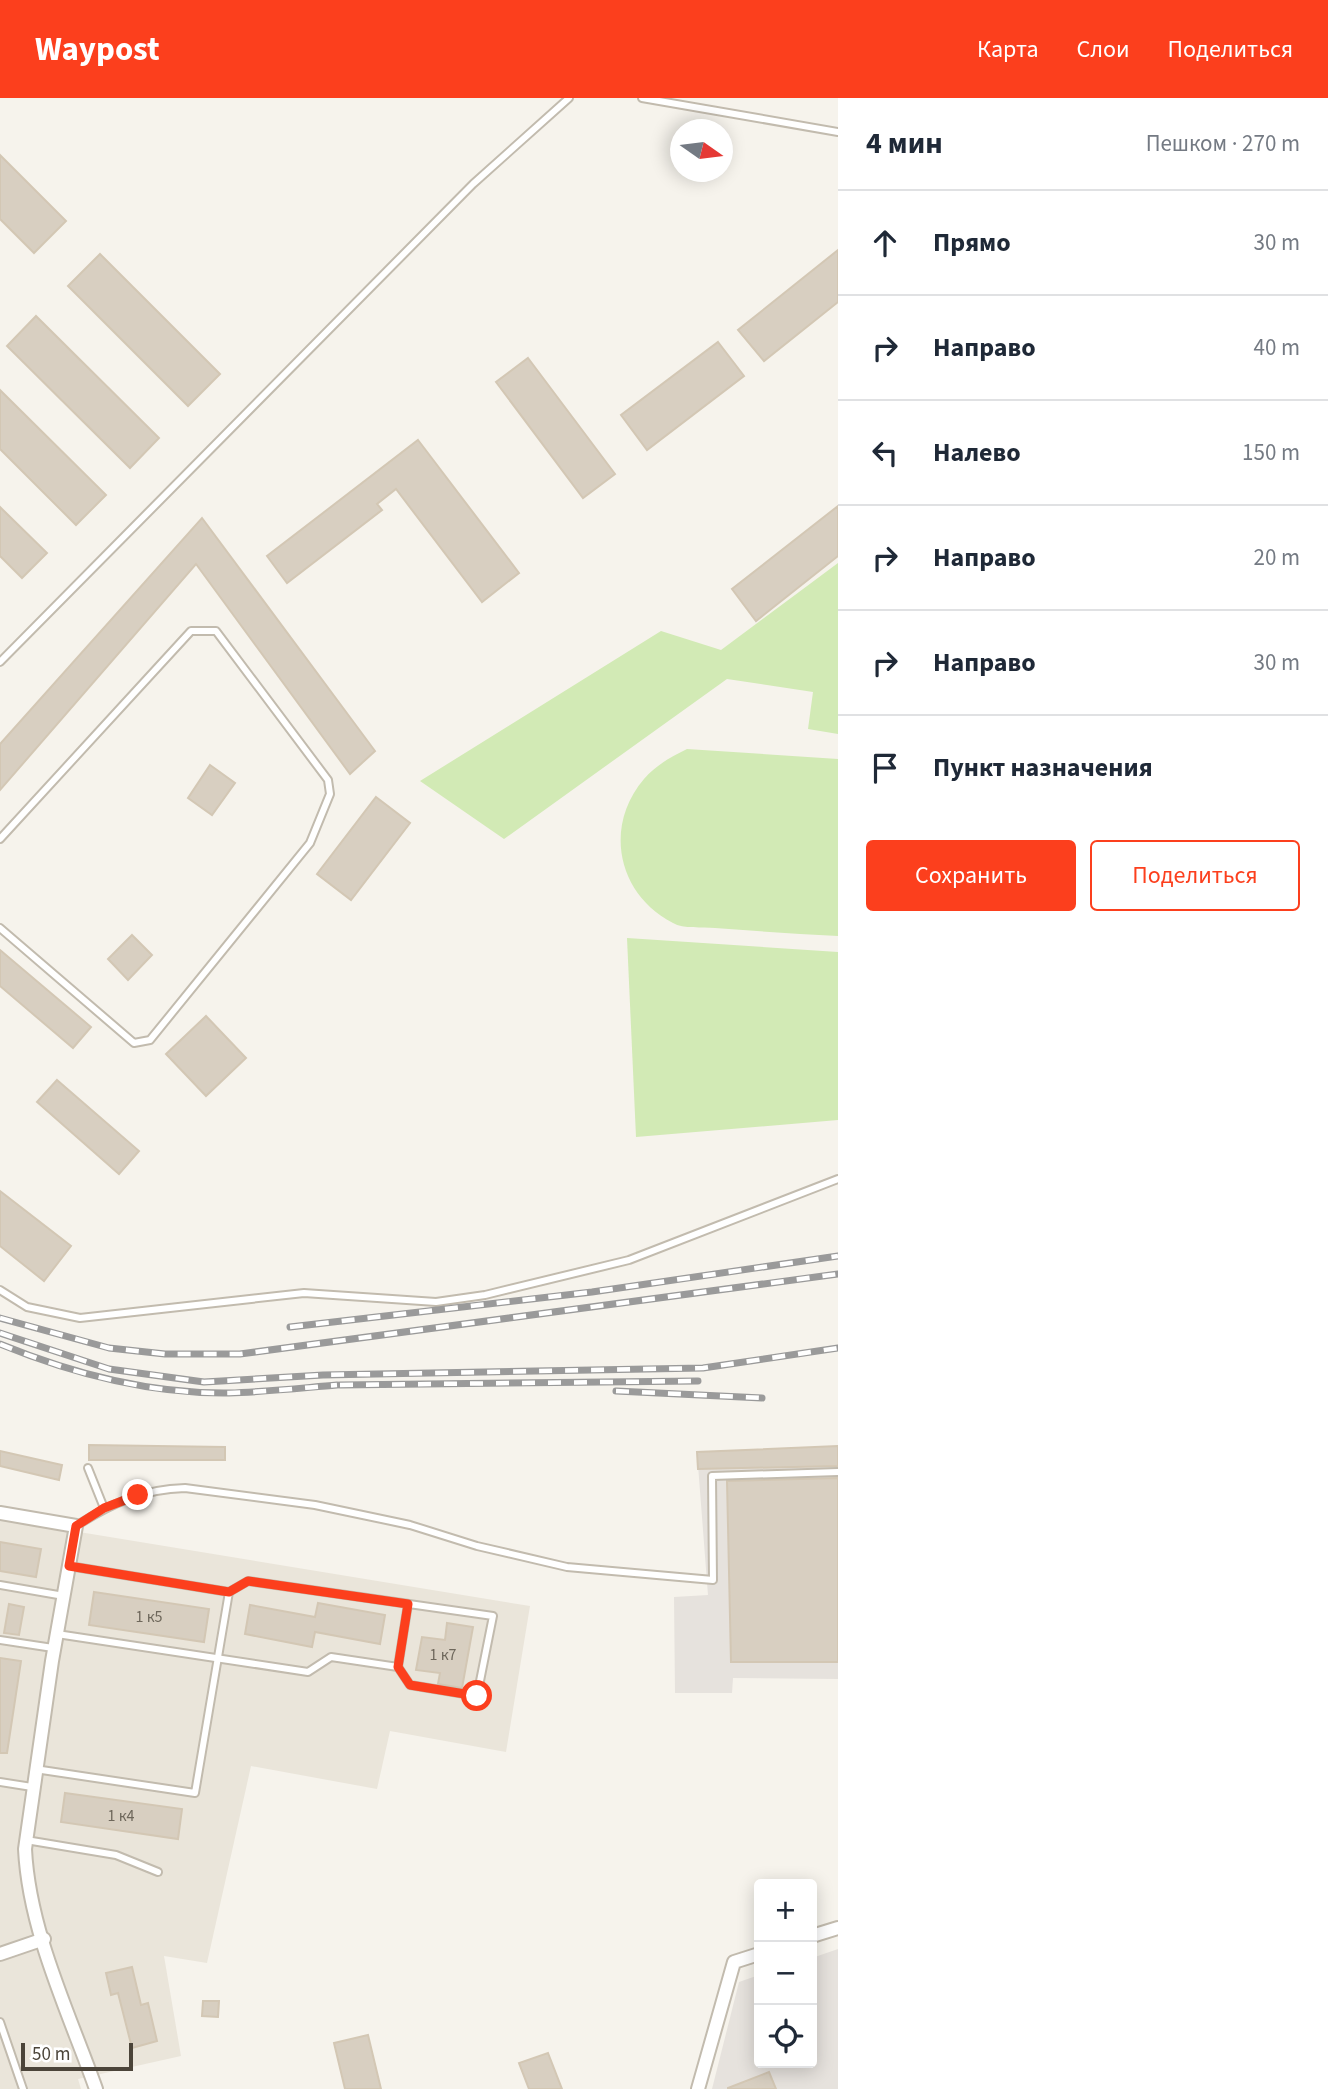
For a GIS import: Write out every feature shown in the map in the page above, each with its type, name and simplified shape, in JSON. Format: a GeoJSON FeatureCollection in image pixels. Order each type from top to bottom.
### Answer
{"type":"FeatureCollection","features":[{"type":"Feature","properties":{"kind":"street"},"geometry":{"type":"LineString","coordinates":[[0,1513],[76,1526],[32,1787],[26,1840],[26,1869],[44,1939],[96,2089]]}},
{"type":"Feature","properties":{"kind":"street"},"geometry":{"type":"LineString","coordinates":[[817,1934],[838,1928]]}},
{"type":"Feature","properties":{"kind":"street"},"geometry":{"type":"LineString","coordinates":[[0,1954],[44,1939]]}},
{"type":"Feature","properties":{"kind":"street"},"geometry":{"type":"LineString","coordinates":[[698,2089],[734,1962],[754,1956]]}},
{"type":"Feature","properties":{"kind":"lane"},"geometry":{"type":"LineString","coordinates":[[0,662],[473,184],[569,98]]}},
{"type":"Feature","properties":{"kind":"lane"},"geometry":{"type":"LineString","coordinates":[[642,98],[838,132]]}},
{"type":"Feature","properties":{"kind":"lane"},"geometry":{"type":"LineString","coordinates":[[0,839],[191,631],[216,631],[328,780],[330,794],[310,843],[150,1040],[134,1043],[0,929]]}},
{"type":"Feature","properties":{"kind":"lane"},"geometry":{"type":"LineString","coordinates":[[0,1290],[27,1307],[80,1318],[304,1293],[436,1302],[485,1295],[629,1260],[838,1179]]}},
{"type":"Feature","properties":{"kind":"lane"},"geometry":{"type":"LineString","coordinates":[[88,1468],[104,1508]]}},
{"type":"Feature","properties":{"kind":"lane"},"geometry":{"type":"LineString","coordinates":[[76,1526],[104,1508],[164,1488],[208,1490],[316,1505],[410,1525],[477,1546],[567,1567],[713,1580],[712,1476],[838,1472]]}},
{"type":"Feature","properties":{"kind":"lane"},"geometry":{"type":"LineString","coordinates":[[69,1566],[229,1592],[248,1581],[493,1616],[477,1696],[410,1685],[398,1667],[408,1604]]}},
{"type":"Feature","properties":{"kind":"lane"},"geometry":{"type":"LineString","coordinates":[[0,1585],[64,1596]]}},
{"type":"Feature","properties":{"kind":"lane"},"geometry":{"type":"LineString","coordinates":[[35,1769],[195,1793],[229,1592]]}},
{"type":"Feature","properties":{"kind":"lane"},"geometry":{"type":"LineString","coordinates":[[57,1634],[308,1672],[331,1657],[398,1667]]}},
{"type":"Feature","properties":{"kind":"lane"},"geometry":{"type":"LineString","coordinates":[[0,1640],[54,1648]]}},
{"type":"Feature","properties":{"kind":"lane"},"geometry":{"type":"LineString","coordinates":[[0,1782],[32,1787]]}},
{"type":"Feature","properties":{"kind":"lane"},"geometry":{"type":"LineString","coordinates":[[26,1840],[116,1855],[158,1872]]}},
{"type":"Feature","properties":{"kind":"lane"},"geometry":{"type":"LineString","coordinates":[[0,2022],[2,2036],[23,2089]]}},
{"type":"Feature","properties":{"kind":"shaded area"},"geometry":{"type":"Polygon","coordinates":[[[838,1446],[838,1679],[733,1678],[732,1693],[675,1693],[674,1597],[708,1595],[697,1452],[838,1446]]]}},
{"type":"Feature","properties":{"kind":"shaded area"},"geometry":{"type":"Polygon","coordinates":[[[0,1519],[530,1606],[506,1752],[390,1731],[377,1789],[251,1766],[207,1963],[164,1956],[181,2056],[78,2079],[81,2089],[0,2089],[0,1519]]]}},
{"type":"Feature","properties":{"kind":"shaded area"},"geometry":{"type":"Polygon","coordinates":[[[838,1949],[838,2089],[712,2089],[739,1982],[754,1977],[754,2068],[817,2068],[817,1956],[838,1949]]]}},
{"type":"Feature","properties":{"kind":"green space"},"geometry":{"type":"Polygon","coordinates":[[[838,563],[838,734],[808,729],[813,692],[727,679],[504,839],[420,781],[661,631],[721,650],[838,563]]]}},
{"type":"Feature","properties":{"kind":"green space"},"geometry":{"type":"Polygon","coordinates":[[[687,749],[838,759],[838,936],[682,926],[654,911],[640,895],[629,878],[622,859],[624,818],[631,798],[644,779],[659,765],[687,749]]]}},
{"type":"Feature","properties":{"kind":"green space"},"geometry":{"type":"Polygon","coordinates":[[[627,938],[838,952],[838,1120],[636,1137],[627,938]]]}},
{"type":"Feature","properties":{"kind":"building"},"geometry":{"type":"Polygon","coordinates":[[[0,155],[66,221],[34,253],[0,219],[0,155]]]}},
{"type":"Feature","properties":{"kind":"building"},"geometry":{"type":"Polygon","coordinates":[[[838,250],[838,302],[764,361],[738,330],[838,250]]]}},
{"type":"Feature","properties":{"kind":"building"},"geometry":{"type":"Polygon","coordinates":[[[100,254],[220,374],[188,406],[68,286],[100,254]]]}},
{"type":"Feature","properties":{"kind":"building"},"geometry":{"type":"Polygon","coordinates":[[[36,316],[159,438],[130,468],[7,346],[36,316]]]}},
{"type":"Feature","properties":{"kind":"building"},"geometry":{"type":"Polygon","coordinates":[[[718,342],[744,376],[647,450],[621,415],[718,342]]]}},
{"type":"Feature","properties":{"kind":"building"},"geometry":{"type":"Polygon","coordinates":[[[528,358],[615,474],[583,498],[496,382],[528,358]]]}},
{"type":"Feature","properties":{"kind":"building"},"geometry":{"type":"Polygon","coordinates":[[[0,390],[106,495],[76,525],[0,449],[0,390]]]}},
{"type":"Feature","properties":{"kind":"building"},"geometry":{"type":"Polygon","coordinates":[[[418,440],[519,573],[482,602],[396,489],[377,504],[382,510],[287,583],[267,556],[418,440]]]}},
{"type":"Feature","properties":{"kind":"building"},"geometry":{"type":"Polygon","coordinates":[[[838,506],[838,556],[756,621],[732,589],[838,506]]]}},
{"type":"Feature","properties":{"kind":"building"},"geometry":{"type":"Polygon","coordinates":[[[0,507],[47,553],[22,578],[0,556],[0,507]]]}},
{"type":"Feature","properties":{"kind":"building"},"geometry":{"type":"Polygon","coordinates":[[[202,518],[375,751],[350,774],[196,564],[0,790],[0,744],[202,518]]]}},
{"type":"Feature","properties":{"kind":"building"},"geometry":{"type":"Polygon","coordinates":[[[210,765],[235,783],[212,815],[188,798],[210,765]]]}},
{"type":"Feature","properties":{"kind":"building"},"geometry":{"type":"Polygon","coordinates":[[[376,797],[410,823],[351,900],[317,874],[376,797]]]}},
{"type":"Feature","properties":{"kind":"building"},"geometry":{"type":"Polygon","coordinates":[[[132,935],[152,955],[128,980],[108,959],[132,935]]]}},
{"type":"Feature","properties":{"kind":"building"},"geometry":{"type":"Polygon","coordinates":[[[0,950],[91,1027],[73,1048],[0,986],[0,950]]]}},
{"type":"Feature","properties":{"kind":"building"},"geometry":{"type":"Polygon","coordinates":[[[206,1016],[246,1058],[206,1096],[166,1054],[206,1016]]]}},
{"type":"Feature","properties":{"kind":"building"},"geometry":{"type":"Polygon","coordinates":[[[57,1080],[139,1151],[119,1174],[37,1102],[57,1080]]]}},
{"type":"Feature","properties":{"kind":"building"},"geometry":{"type":"Polygon","coordinates":[[[0,1191],[71,1246],[44,1281],[0,1246],[0,1191]]]}},
{"type":"Feature","properties":{"kind":"building"},"geometry":{"type":"Polygon","coordinates":[[[89,1445],[225,1447],[225,1460],[89,1460],[89,1445]]]}},
{"type":"Feature","properties":{"kind":"building"},"geometry":{"type":"Polygon","coordinates":[[[838,1446],[838,1466],[698,1469],[697,1452],[838,1446]]]}},
{"type":"Feature","properties":{"kind":"building"},"geometry":{"type":"Polygon","coordinates":[[[0,1451],[62,1465],[59,1480],[0,1466],[0,1451]]]}},
{"type":"Feature","properties":{"kind":"building"},"geometry":{"type":"Polygon","coordinates":[[[838,1478],[838,1662],[731,1662],[727,1481],[838,1478]]]}},
{"type":"Feature","properties":{"kind":"building"},"geometry":{"type":"Polygon","coordinates":[[[0,1542],[41,1549],[36,1577],[0,1571],[0,1542]]]}},
{"type":"Feature","properties":{"kind":"building"},"geometry":{"type":"Polygon","coordinates":[[[94,1592],[209,1609],[204,1642],[89,1625],[94,1592]]]}},
{"type":"Feature","properties":{"kind":"building"},"geometry":{"type":"Polygon","coordinates":[[[318,1603],[385,1615],[380,1644],[315,1632],[312,1647],[245,1634],[250,1605],[315,1617],[318,1603]]]}},
{"type":"Feature","properties":{"kind":"building"},"geometry":{"type":"Polygon","coordinates":[[[9,1604],[24,1607],[19,1635],[4,1633],[9,1604]]]}},
{"type":"Feature","properties":{"kind":"building"},"geometry":{"type":"Polygon","coordinates":[[[447,1623],[473,1627],[462,1688],[438,1684],[440,1673],[416,1670],[422,1637],[445,1640],[447,1623]]]}},
{"type":"Feature","properties":{"kind":"building"},"geometry":{"type":"Polygon","coordinates":[[[0,1658],[21,1661],[7,1753],[0,1753],[0,1658]]]}},
{"type":"Feature","properties":{"kind":"building"},"geometry":{"type":"Polygon","coordinates":[[[65,1793],[182,1809],[178,1839],[61,1822],[65,1793]]]}},
{"type":"Feature","properties":{"kind":"building"},"geometry":{"type":"Polygon","coordinates":[[[132,1967],[141,2005],[148,2003],[157,2041],[132,2048],[118,1993],[111,1995],[106,1973],[132,1967]]]}},
{"type":"Feature","properties":{"kind":"building"},"geometry":{"type":"Polygon","coordinates":[[[203,2001],[219,2001],[218,2017],[202,2016],[203,2001]]]}},
{"type":"Feature","properties":{"kind":"building"},"geometry":{"type":"Polygon","coordinates":[[[368,2035],[381,2089],[345,2089],[334,2043],[368,2035]]]}},
{"type":"Feature","properties":{"kind":"building"},"geometry":{"type":"Polygon","coordinates":[[[548,2053],[562,2089],[529,2089],[519,2063],[548,2053]]]}},
{"type":"Feature","properties":{"kind":"building"},"geometry":{"type":"Polygon","coordinates":[[[769,2072],[776,2089],[728,2089],[728,2088],[769,2072]]]}},
{"type":"Feature","properties":{"kind":"railway"},"geometry":{"type":"LineString","coordinates":[[290,1327],[592,1292],[838,1256]]}},
{"type":"Feature","properties":{"kind":"railway"},"geometry":{"type":"LineString","coordinates":[[0,1318],[109,1348],[165,1354],[240,1354],[838,1274]]}},
{"type":"Feature","properties":{"kind":"railway"},"geometry":{"type":"LineString","coordinates":[[0,1333],[109,1369],[204,1382],[323,1375],[703,1368],[838,1348]]}},
{"type":"Feature","properties":{"kind":"railway"},"geometry":{"type":"LineString","coordinates":[[0,1344],[84,1373],[170,1390],[229,1393],[337,1385]]}},
{"type":"Feature","properties":{"kind":"railway"},"geometry":{"type":"LineString","coordinates":[[340,1385],[698,1381]]}},
{"type":"Feature","properties":{"kind":"railway"},"geometry":{"type":"LineString","coordinates":[[616,1391],[762,1398]]}},
{"type":"Feature","properties":{"kind":"route"},"geometry":{"type":"LineString","coordinates":[[138,1495],[104,1508],[76,1526],[69,1566],[229,1592],[248,1581],[408,1604],[398,1667],[410,1685],[477,1696]]}}]}
